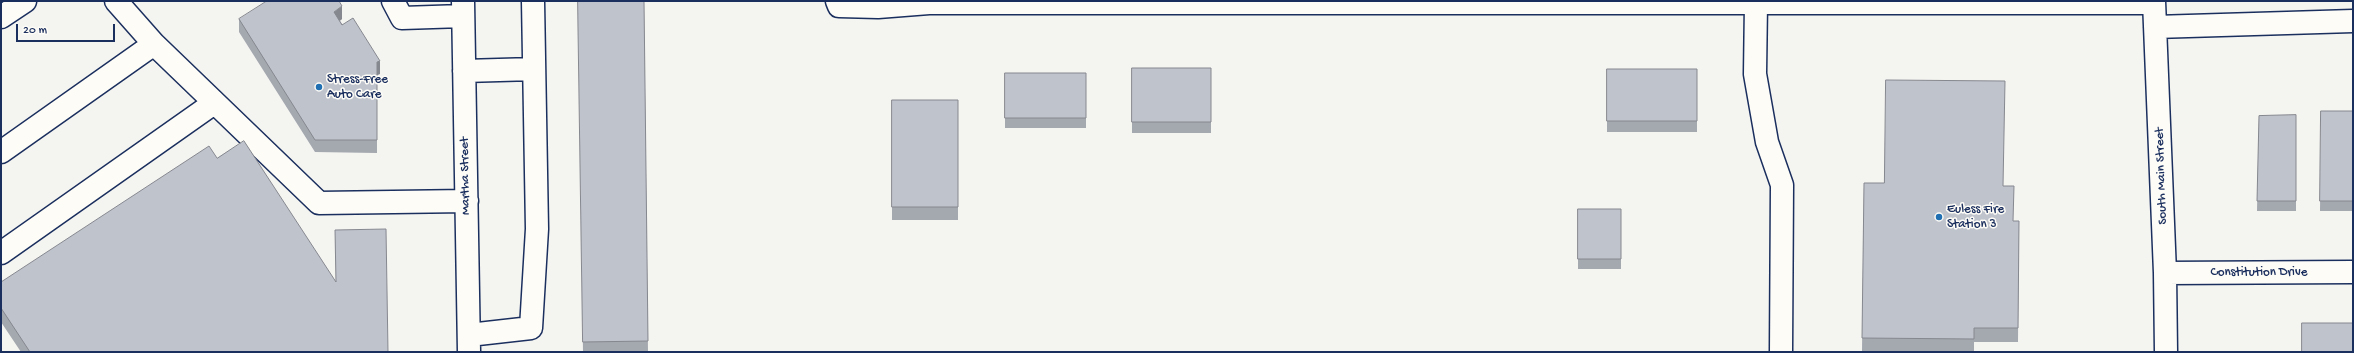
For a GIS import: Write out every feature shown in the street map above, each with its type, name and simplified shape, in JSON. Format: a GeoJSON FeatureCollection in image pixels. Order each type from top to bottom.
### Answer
{"type":"FeatureCollection","features":[{"type":"Feature","properties":{"kind":"street"},"geometry":{"type":"LineString","coordinates":[[1,17],[25,1]]}},
{"type":"Feature","properties":{"kind":"street"},"geometry":{"type":"LineString","coordinates":[[116,1],[154,44],[319,203],[467,201]]}},
{"type":"Feature","properties":{"kind":"street"},"geometry":{"type":"LineString","coordinates":[[393,1],[402,18],[463,8]]}},
{"type":"Feature","properties":{"kind":"street"},"geometry":{"type":"LineString","coordinates":[[469,343],[531,328],[537,229],[533,1]]}},
{"type":"Feature","properties":{"kind":"street"},"geometry":{"type":"LineString","coordinates":[[837,1],[840,6],[878,7],[930,3],[2154,2]]}},
{"type":"Feature","properties":{"kind":"street","name":"South Main Street"},"geometry":{"type":"LineString","coordinates":[[2154,2],[2166,273],[2166,352]]}},
{"type":"Feature","properties":{"kind":"street"},"geometry":{"type":"LineString","coordinates":[[1756,3],[1755,74],[1767,142],[1782,185],[1781,352]]}},
{"type":"Feature","properties":{"kind":"street","name":"Martha Street"},"geometry":{"type":"LineString","coordinates":[[463,8],[469,343]]}},
{"type":"Feature","properties":{"kind":"street"},"geometry":{"type":"LineString","coordinates":[[2155,27],[2353,21]]}},
{"type":"Feature","properties":{"kind":"street"},"geometry":{"type":"LineString","coordinates":[[1,152],[154,44]]}},
{"type":"Feature","properties":{"kind":"street"},"geometry":{"type":"LineString","coordinates":[[464,71],[534,69]]}},
{"type":"Feature","properties":{"kind":"street"},"geometry":{"type":"LineString","coordinates":[[1,253],[214,103]]}},
{"type":"Feature","properties":{"kind":"street","name":"Constitution Drive"},"geometry":{"type":"LineString","coordinates":[[2166,273],[2353,272]]}},
{"type":"Feature","properties":{"kind":"building"},"geometry":{"type":"Polygon","coordinates":[[[267,1],[339,1],[342,6],[334,12],[342,25],[353,18],[380,61],[377,62],[377,140],[315,140],[239,19],[267,1]]]}},
{"type":"Feature","properties":{"kind":"building"},"geometry":{"type":"Polygon","coordinates":[[[578,1],[644,1],[648,341],[583,342],[578,1]]]}},
{"type":"Feature","properties":{"kind":"building"},"geometry":{"type":"Polygon","coordinates":[[[1132,68],[1211,68],[1211,122],[1132,122],[1132,68]]]}},
{"type":"Feature","properties":{"kind":"building"},"geometry":{"type":"Polygon","coordinates":[[[1607,69],[1697,69],[1697,121],[1607,121],[1607,69]]]}},
{"type":"Feature","properties":{"kind":"building"},"geometry":{"type":"Polygon","coordinates":[[[1005,73],[1086,73],[1086,118],[1005,118],[1005,73]]]}},
{"type":"Feature","properties":{"kind":"building","name":"Euless Fire Station 3"},"geometry":{"type":"Polygon","coordinates":[[[1886,80],[2005,81],[2003,186],[2014,186],[2013,221],[2019,221],[2018,328],[1974,328],[1974,339],[1862,338],[1864,183],[1884,183],[1886,80]]]}},
{"type":"Feature","properties":{"kind":"building"},"geometry":{"type":"Polygon","coordinates":[[[892,100],[958,100],[958,207],[892,207],[892,100]]]}},
{"type":"Feature","properties":{"kind":"building"},"geometry":{"type":"Polygon","coordinates":[[[2321,111],[2353,111],[2353,201],[2320,201],[2321,111]]]}},
{"type":"Feature","properties":{"kind":"building"},"geometry":{"type":"Polygon","coordinates":[[[2296,115],[2296,201],[2257,201],[2259,116],[2296,115]]]}},
{"type":"Feature","properties":{"kind":"building"},"geometry":{"type":"Polygon","coordinates":[[[244,141],[336,282],[335,230],[386,229],[388,352],[30,352],[1,308],[1,282],[209,146],[217,158],[244,141]]]}},
{"type":"Feature","properties":{"kind":"building"},"geometry":{"type":"Polygon","coordinates":[[[1578,209],[1621,209],[1621,259],[1578,259],[1578,209]]]}},
{"type":"Feature","properties":{"kind":"building"},"geometry":{"type":"Polygon","coordinates":[[[2302,323],[2353,323],[2353,352],[2302,352],[2302,323]]]}},
{"type":"Feature","properties":{"kind":"place","name":"Stress-Free Auto Care"},"geometry":{"type":"Point","coordinates":[319,87]}},
{"type":"Feature","properties":{"kind":"place","name":"Euless Fire Station 3"},"geometry":{"type":"Point","coordinates":[1939,217]}}]}
